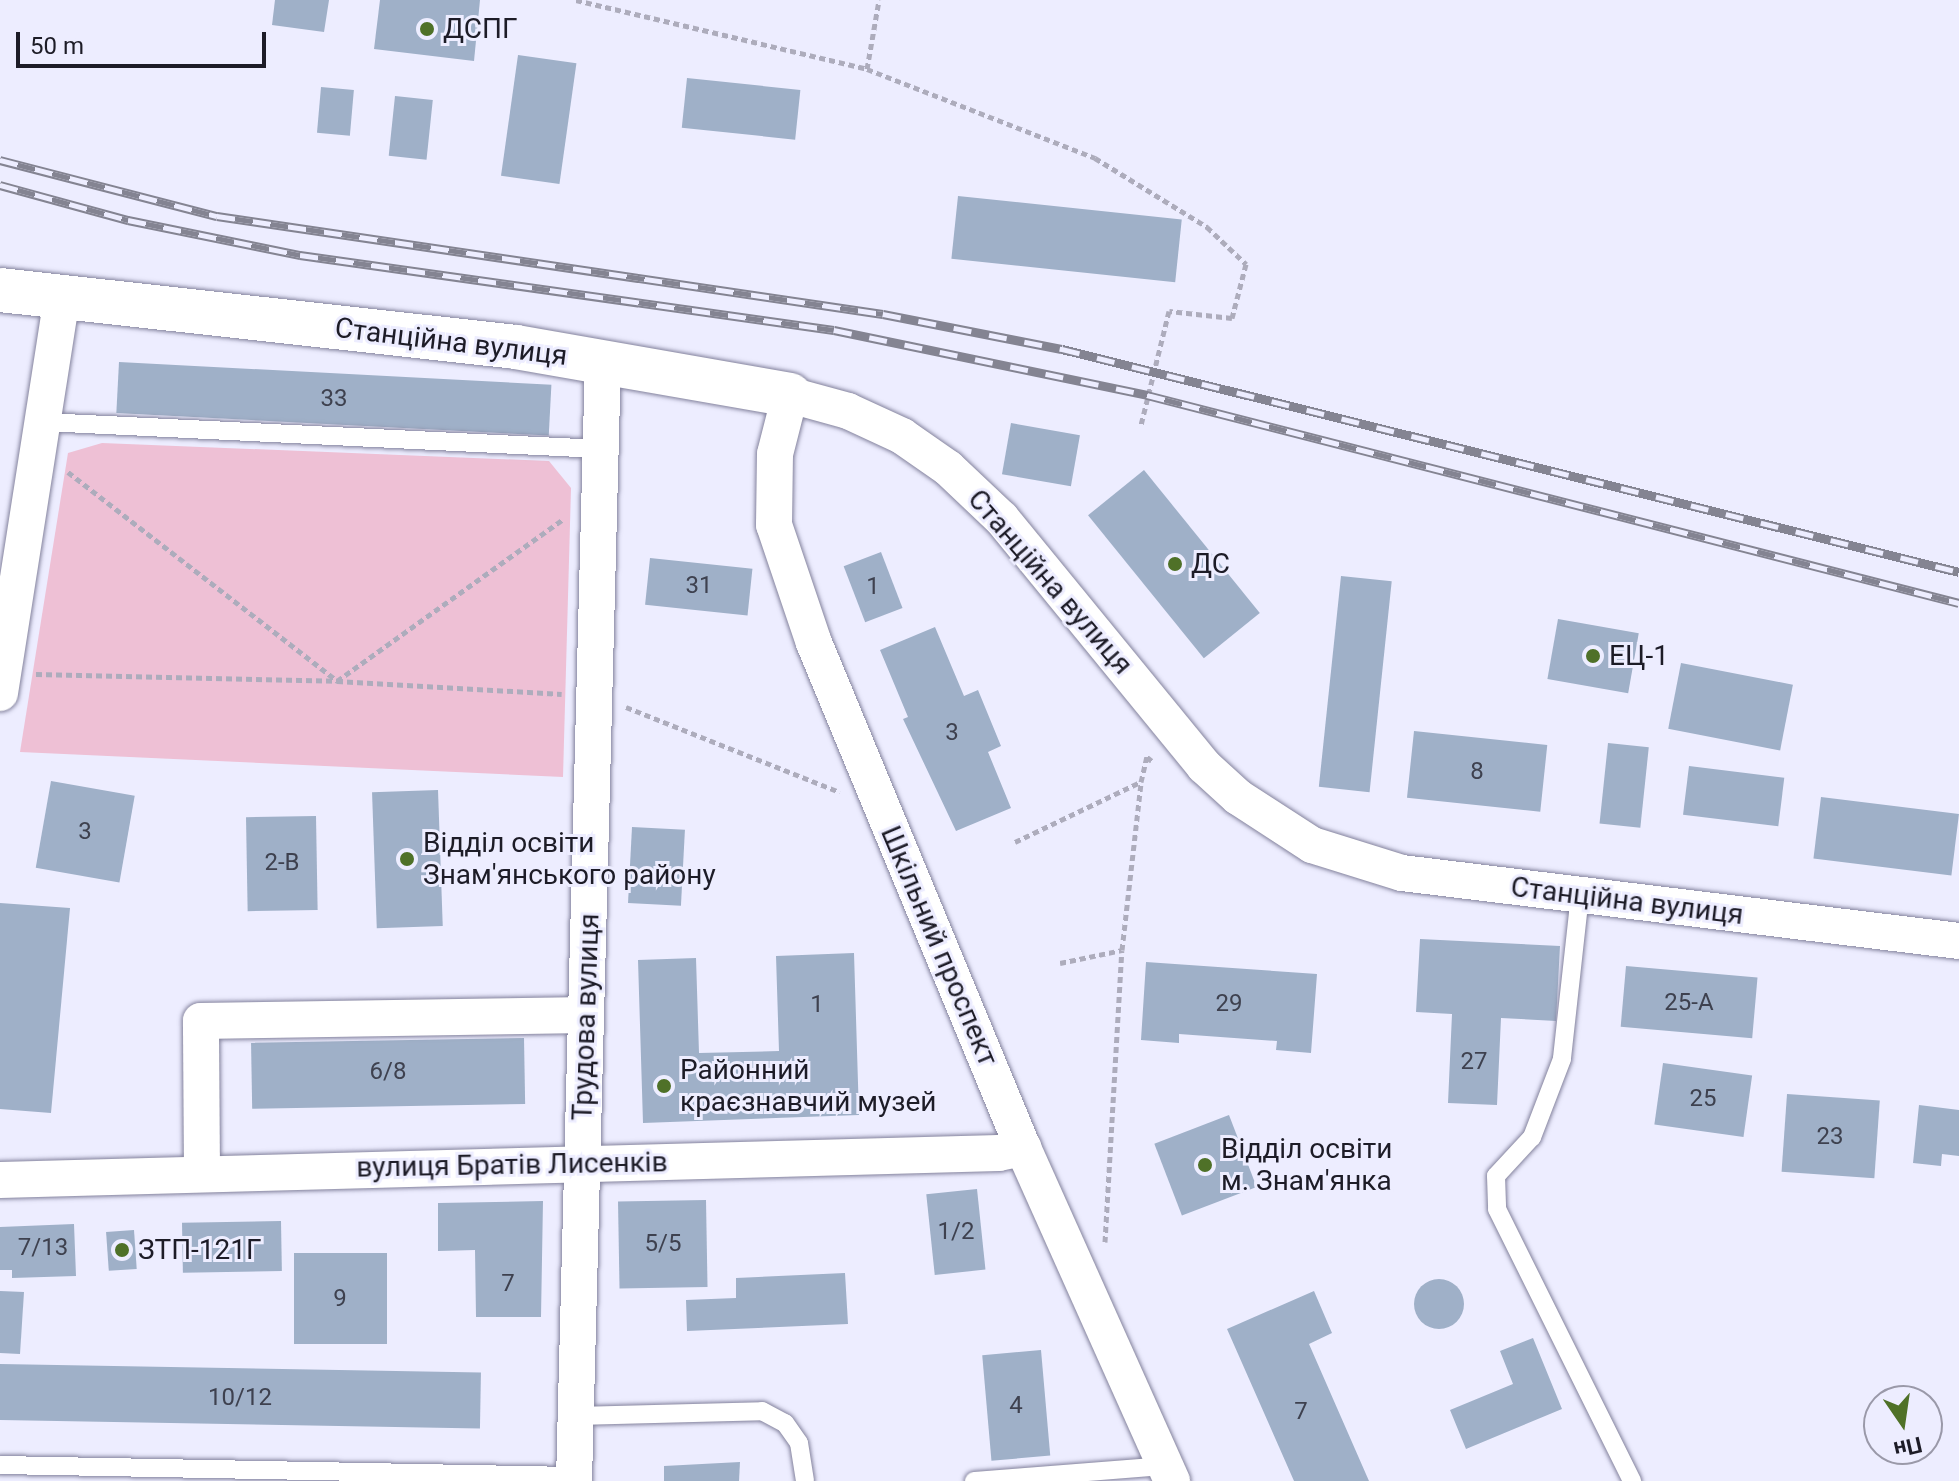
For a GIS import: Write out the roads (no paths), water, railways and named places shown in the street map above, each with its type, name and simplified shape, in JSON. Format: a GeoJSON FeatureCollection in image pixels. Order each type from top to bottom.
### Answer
{"type":"FeatureCollection","features":[{"type":"Feature","properties":{"kind":"street","name":"Станційна вулиця"},"geometry":{"type":"LineString","coordinates":[[0,290],[603,361],[790,395],[848,411],[902,436],[948,468],[1002,519],[1204,766],[1275,823],[1312,845],[1402,873],[1959,941]]}},
{"type":"Feature","properties":{"kind":"street"},"geometry":{"type":"LineString","coordinates":[[1,680],[62,297]]}},
{"type":"Feature","properties":{"kind":"street","name":"Трудова вулиця"},"geometry":{"type":"LineString","coordinates":[[574,1478],[603,361]]}},
{"type":"Feature","properties":{"kind":"street","name":"Шкільний проспект"},"geometry":{"type":"LineString","coordinates":[[790,395],[775,454],[774,525],[814,643],[1023,1148],[1169,1474]]}},
{"type":"Feature","properties":{"kind":"street"},"geometry":{"type":"LineString","coordinates":[[202,1174],[201,1021],[586,1015]]}},
{"type":"Feature","properties":{"kind":"street","name":"вулиця Братів Лисенків"},"geometry":{"type":"LineString","coordinates":[[0,1180],[999,1153],[1023,1148]]}},
{"type":"Feature","properties":{"kind":"lane"},"geometry":{"type":"LineString","coordinates":[[42,436],[601,449]]}},
{"type":"Feature","properties":{"kind":"lane"},"geometry":{"type":"LineString","coordinates":[[1580,895],[1562,1059],[1532,1137],[1496,1176],[1497,1209],[1632,1481]]}},
{"type":"Feature","properties":{"kind":"lane"},"geometry":{"type":"LineString","coordinates":[[576,1416],[762,1411],[785,1423],[799,1443],[805,1481]]}},
{"type":"Feature","properties":{"kind":"lane"},"geometry":{"type":"LineString","coordinates":[[0,1465],[574,1478]]}},
{"type":"Feature","properties":{"kind":"lane"},"geometry":{"type":"LineString","coordinates":[[974,1481],[1169,1474]]}},
{"type":"Feature","properties":{"kind":"railway"},"geometry":{"type":"LineString","coordinates":[[0,160],[217,216],[883,314],[1062,349],[1959,572]]}},
{"type":"Feature","properties":{"kind":"railway"},"geometry":{"type":"LineString","coordinates":[[0,185],[128,220],[300,255],[834,330],[1147,395],[1959,603]]}},
{"type":"Feature","properties":{"kind":"place","name":"ДСПГ"},"geometry":{"type":"Point","coordinates":[427,29]}},
{"type":"Feature","properties":{"kind":"place","name":"ДС"},"geometry":{"type":"Point","coordinates":[1175,564]}},
{"type":"Feature","properties":{"kind":"place","name":"ЕЦ-1"},"geometry":{"type":"Point","coordinates":[1593,656]}},
{"type":"Feature","properties":{"kind":"place","name":"Відділ освіти Знам'янського району"},"geometry":{"type":"Point","coordinates":[407,859]}},
{"type":"Feature","properties":{"kind":"place","name":"Районний краєзнавчий музей"},"geometry":{"type":"Point","coordinates":[664,1086]}},
{"type":"Feature","properties":{"kind":"place","name":"Відділ освіти м. Знам'янка"},"geometry":{"type":"Point","coordinates":[1205,1165]}},
{"type":"Feature","properties":{"kind":"place","name":"ЗТП-121Г"},"geometry":{"type":"Point","coordinates":[122,1250]}}]}
